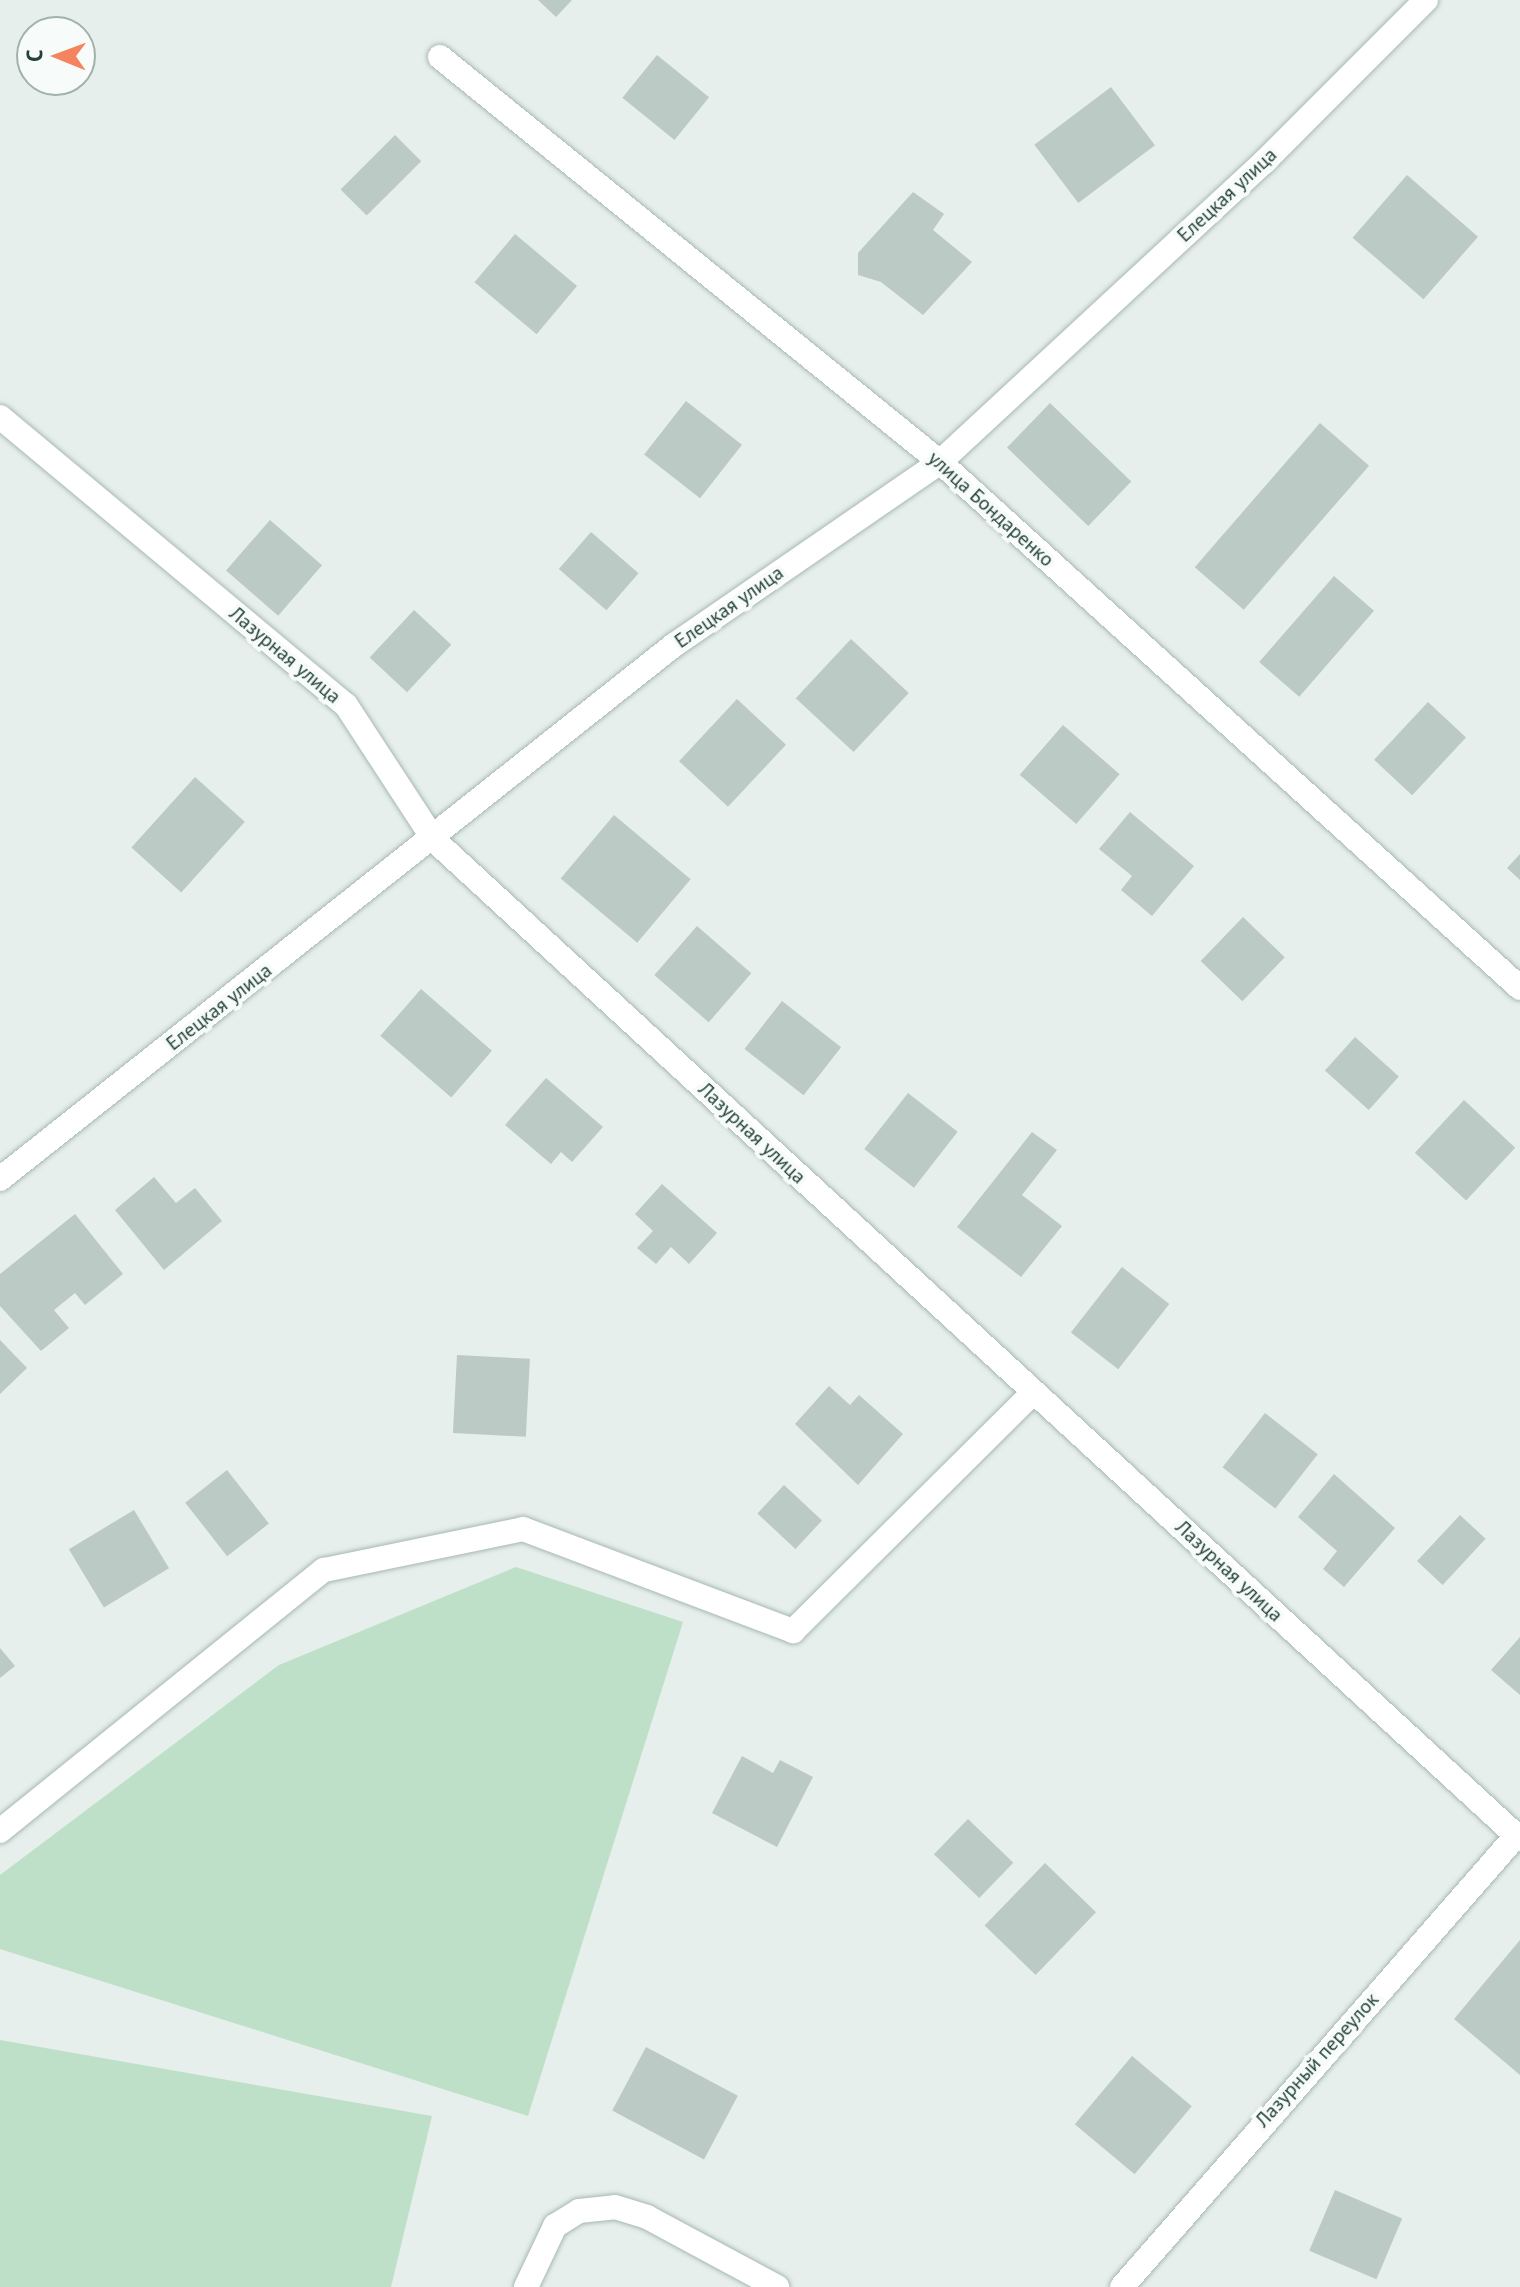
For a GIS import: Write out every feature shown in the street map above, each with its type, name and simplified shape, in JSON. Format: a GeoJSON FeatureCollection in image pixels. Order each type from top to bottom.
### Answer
{"type":"FeatureCollection","features":[{"type":"Feature","properties":{"kind":"street","name":"Елецкая улица"},"geometry":{"type":"LineString","coordinates":[[0,1179],[434,840],[674,645],[940,462],[1264,162],[1426,0]]}},
{"type":"Feature","properties":{"kind":"street","name":"улица Бондаренко"},"geometry":{"type":"LineString","coordinates":[[440,57],[940,462],[1520,988]]}},
{"type":"Feature","properties":{"kind":"street","name":"Лазурная улица"},"geometry":{"type":"LineString","coordinates":[[0,417],[346,705],[434,840],[1519,1835]]}},
{"type":"Feature","properties":{"kind":"street"},"geometry":{"type":"LineString","coordinates":[[0,1831],[324,1570],[523,1529],[793,1631],[1034,1392]]}},
{"type":"Feature","properties":{"kind":"street","name":"Лазурный переулок"},"geometry":{"type":"LineString","coordinates":[[1122,2287],[1519,1835]]}},
{"type":"Feature","properties":{"kind":"street"},"geometry":{"type":"LineString","coordinates":[[526,2287],[555,2226],[579,2211],[615,2207],[647,2217],[777,2287]]}},
{"type":"Feature","properties":{"kind":"green space"},"geometry":{"type":"Polygon","coordinates":[[[516,1567],[683,1622],[528,2116],[0,1949],[0,1875],[279,1665],[516,1567]]]}},
{"type":"Feature","properties":{"kind":"green space"},"geometry":{"type":"Polygon","coordinates":[[[0,2040],[432,2116],[391,2287],[0,2287],[0,2040]]]}},
{"type":"Feature","properties":{"kind":"building"},"geometry":{"type":"Polygon","coordinates":[[[538,0],[572,0],[556,17],[538,0]]]}},
{"type":"Feature","properties":{"kind":"building"},"geometry":{"type":"Polygon","coordinates":[[[657,55],[709,97],[674,140],[622,98],[657,55]]]}},
{"type":"Feature","properties":{"kind":"building"},"geometry":{"type":"Polygon","coordinates":[[[1111,87],[1155,145],[1078,203],[1034,145],[1111,87]]]}},
{"type":"Feature","properties":{"kind":"building"},"geometry":{"type":"Polygon","coordinates":[[[395,135],[421,161],[367,216],[341,189],[395,135]]]}},
{"type":"Feature","properties":{"kind":"building"},"geometry":{"type":"Polygon","coordinates":[[[1407,175],[1478,237],[1423,299],[1353,238],[1407,175]]]}},
{"type":"Feature","properties":{"kind":"building"},"geometry":{"type":"Polygon","coordinates":[[[913,192],[944,214],[933,230],[972,262],[923,315],[881,282],[858,275],[858,253],[913,192]]]}},
{"type":"Feature","properties":{"kind":"building"},"geometry":{"type":"Polygon","coordinates":[[[515,234],[577,286],[537,334],[475,282],[515,234]]]}},
{"type":"Feature","properties":{"kind":"building"},"geometry":{"type":"Polygon","coordinates":[[[686,401],[742,445],[700,498],[644,455],[686,401]]]}},
{"type":"Feature","properties":{"kind":"building"},"geometry":{"type":"Polygon","coordinates":[[[1050,403],[1131,481],[1088,526],[1007,448],[1050,403]]]}},
{"type":"Feature","properties":{"kind":"building"},"geometry":{"type":"Polygon","coordinates":[[[1320,423],[1369,466],[1244,610],[1195,567],[1320,423]]]}},
{"type":"Feature","properties":{"kind":"building"},"geometry":{"type":"Polygon","coordinates":[[[270,520],[322,565],[278,616],[226,571],[270,520]]]}},
{"type":"Feature","properties":{"kind":"building"},"geometry":{"type":"Polygon","coordinates":[[[591,532],[639,573],[606,610],[559,569],[591,532]]]}},
{"type":"Feature","properties":{"kind":"building"},"geometry":{"type":"Polygon","coordinates":[[[1334,576],[1374,611],[1299,697],[1259,662],[1334,576]]]}},
{"type":"Feature","properties":{"kind":"building"},"geometry":{"type":"Polygon","coordinates":[[[414,610],[451,645],[407,692],[370,658],[414,610]]]}},
{"type":"Feature","properties":{"kind":"building"},"geometry":{"type":"Polygon","coordinates":[[[851,639],[909,693],[854,752],[796,698],[851,639]]]}},
{"type":"Feature","properties":{"kind":"building"},"geometry":{"type":"Polygon","coordinates":[[[737,699],[786,745],[728,807],[679,761],[737,699]]]}},
{"type":"Feature","properties":{"kind":"building"},"geometry":{"type":"Polygon","coordinates":[[[1428,702],[1466,737],[1412,795],[1374,760],[1428,702]]]}},
{"type":"Feature","properties":{"kind":"building"},"geometry":{"type":"Polygon","coordinates":[[[1063,725],[1120,774],[1076,824],[1020,775],[1063,725]]]}},
{"type":"Feature","properties":{"kind":"building"},"geometry":{"type":"Polygon","coordinates":[[[195,777],[245,822],[181,892],[131,848],[195,777]]]}},
{"type":"Feature","properties":{"kind":"building"},"geometry":{"type":"Polygon","coordinates":[[[1130,812],[1194,866],[1152,916],[1121,890],[1132,876],[1099,849],[1130,812]]]}},
{"type":"Feature","properties":{"kind":"building"},"geometry":{"type":"Polygon","coordinates":[[[614,815],[691,879],[637,943],[561,879],[614,815]]]}},
{"type":"Feature","properties":{"kind":"building"},"geometry":{"type":"Polygon","coordinates":[[[1520,854],[1520,880],[1507,868],[1520,854]]]}},
{"type":"Feature","properties":{"kind":"building"},"geometry":{"type":"Polygon","coordinates":[[[1243,917],[1285,957],[1242,1001],[1201,961],[1243,917]]]}},
{"type":"Feature","properties":{"kind":"building"},"geometry":{"type":"Polygon","coordinates":[[[697,926],[751,973],[709,1022],[654,975],[697,926]]]}},
{"type":"Feature","properties":{"kind":"building"},"geometry":{"type":"Polygon","coordinates":[[[421,989],[492,1051],[451,1097],[380,1036],[421,989]]]}},
{"type":"Feature","properties":{"kind":"building"},"geometry":{"type":"Polygon","coordinates":[[[782,1001],[841,1047],[804,1095],[744,1049],[782,1001]]]}},
{"type":"Feature","properties":{"kind":"building"},"geometry":{"type":"Polygon","coordinates":[[[1355,1037],[1399,1076],[1369,1110],[1325,1070],[1355,1037]]]}},
{"type":"Feature","properties":{"kind":"building"},"geometry":{"type":"Polygon","coordinates":[[[546,1078],[603,1127],[572,1162],[561,1152],[551,1164],[505,1125],[546,1078]]]}},
{"type":"Feature","properties":{"kind":"building"},"geometry":{"type":"Polygon","coordinates":[[[908,1093],[958,1132],[914,1188],[864,1149],[908,1093]]]}},
{"type":"Feature","properties":{"kind":"building"},"geometry":{"type":"Polygon","coordinates":[[[1464,1100],[1515,1148],[1466,1200],[1415,1153],[1464,1100]]]}},
{"type":"Feature","properties":{"kind":"building"},"geometry":{"type":"Polygon","coordinates":[[[1032,1132],[1057,1150],[1022,1195],[1062,1226],[1021,1277],[957,1227],[1032,1132]]]}},
{"type":"Feature","properties":{"kind":"building"},"geometry":{"type":"Polygon","coordinates":[[[154,1177],[176,1203],[195,1188],[222,1221],[164,1270],[115,1210],[154,1177]]]}},
{"type":"Feature","properties":{"kind":"building"},"geometry":{"type":"Polygon","coordinates":[[[662,1184],[717,1233],[689,1264],[671,1247],[656,1264],[637,1248],[653,1231],[635,1214],[662,1184]]]}},
{"type":"Feature","properties":{"kind":"building"},"geometry":{"type":"Polygon","coordinates":[[[75,1214],[123,1274],[85,1305],[75,1293],[54,1310],[69,1328],[41,1351],[0,1306],[0,1274],[75,1214]]]}},
{"type":"Feature","properties":{"kind":"building"},"geometry":{"type":"Polygon","coordinates":[[[1122,1267],[1169,1304],[1118,1369],[1071,1332],[1122,1267]]]}},
{"type":"Feature","properties":{"kind":"building"},"geometry":{"type":"Polygon","coordinates":[[[0,1340],[27,1368],[0,1394],[0,1340]]]}},
{"type":"Feature","properties":{"kind":"building"},"geometry":{"type":"Polygon","coordinates":[[[457,1355],[530,1359],[526,1437],[453,1433],[457,1355]]]}},
{"type":"Feature","properties":{"kind":"building"},"geometry":{"type":"Polygon","coordinates":[[[829,1386],[850,1405],[859,1395],[903,1434],[858,1485],[795,1424],[829,1386]]]}},
{"type":"Feature","properties":{"kind":"building"},"geometry":{"type":"Polygon","coordinates":[[[1265,1413],[1318,1454],[1275,1509],[1223,1467],[1265,1413]]]}},
{"type":"Feature","properties":{"kind":"building"},"geometry":{"type":"Polygon","coordinates":[[[227,1470],[269,1524],[227,1556],[185,1503],[227,1470]]]}},
{"type":"Feature","properties":{"kind":"building"},"geometry":{"type":"Polygon","coordinates":[[[1334,1474],[1395,1528],[1344,1587],[1323,1569],[1337,1551],[1298,1517],[1334,1474]]]}},
{"type":"Feature","properties":{"kind":"building"},"geometry":{"type":"Polygon","coordinates":[[[784,1485],[822,1520],[795,1549],[757,1514],[784,1485]]]}},
{"type":"Feature","properties":{"kind":"building"},"geometry":{"type":"Polygon","coordinates":[[[134,1510],[169,1568],[104,1607],[69,1549],[134,1510]]]}},
{"type":"Feature","properties":{"kind":"building"},"geometry":{"type":"Polygon","coordinates":[[[1460,1515],[1486,1539],[1443,1585],[1417,1561],[1460,1515]]]}},
{"type":"Feature","properties":{"kind":"building"},"geometry":{"type":"Polygon","coordinates":[[[1520,1637],[1520,1695],[1491,1670],[1520,1637]]]}},
{"type":"Feature","properties":{"kind":"building"},"geometry":{"type":"Polygon","coordinates":[[[0,1648],[15,1666],[0,1678],[0,1648]]]}},
{"type":"Feature","properties":{"kind":"building"},"geometry":{"type":"Polygon","coordinates":[[[742,1756],[773,1773],[780,1760],[813,1777],[777,1847],[712,1813],[742,1756]]]}},
{"type":"Feature","properties":{"kind":"building"},"geometry":{"type":"Polygon","coordinates":[[[968,1819],[1013,1863],[979,1898],[934,1854],[968,1819]]]}},
{"type":"Feature","properties":{"kind":"building"},"geometry":{"type":"Polygon","coordinates":[[[1045,1863],[1096,1912],[1036,1975],[985,1926],[1045,1863]]]}},
{"type":"Feature","properties":{"kind":"building"},"geometry":{"type":"Polygon","coordinates":[[[1520,1940],[1520,2075],[1454,2019],[1520,1940]]]}},
{"type":"Feature","properties":{"kind":"building"},"geometry":{"type":"Polygon","coordinates":[[[646,2047],[738,2096],[704,2159],[612,2111],[646,2047]]]}},
{"type":"Feature","properties":{"kind":"building"},"geometry":{"type":"Polygon","coordinates":[[[1132,2056],[1192,2106],[1135,2174],[1075,2124],[1132,2056]]]}},
{"type":"Feature","properties":{"kind":"building"},"geometry":{"type":"Polygon","coordinates":[[[1335,2190],[1402,2219],[1376,2279],[1309,2251],[1335,2190]]]}}]}
